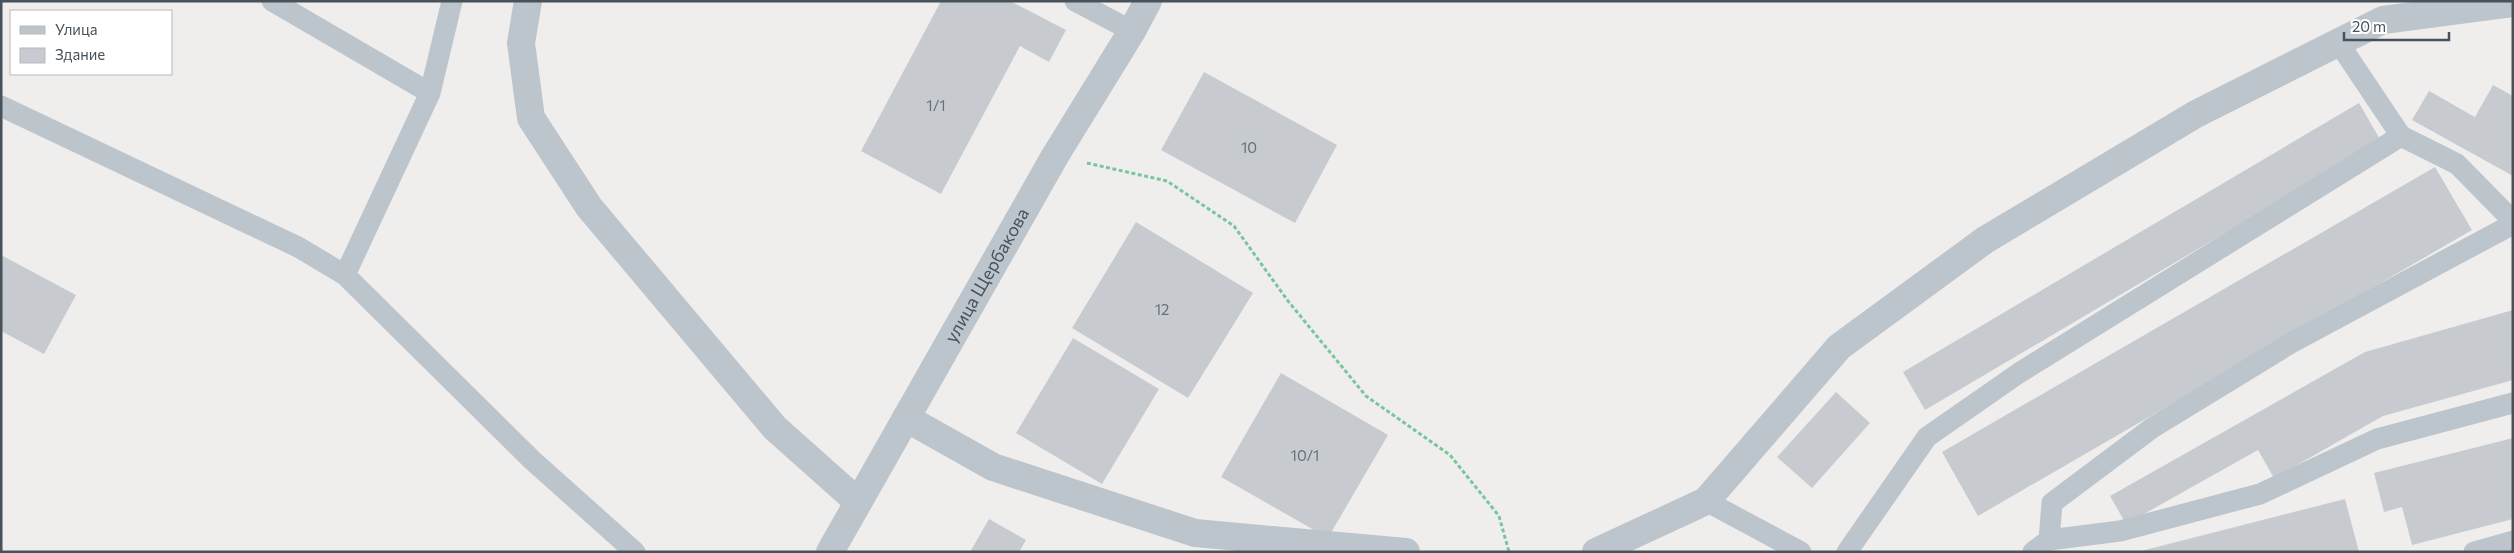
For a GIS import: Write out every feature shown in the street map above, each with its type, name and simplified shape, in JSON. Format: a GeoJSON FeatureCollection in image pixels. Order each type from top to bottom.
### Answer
{"type":"FeatureCollection","features":[{"type":"Feature","properties":{"kind":"street"},"geometry":{"type":"LineString","coordinates":[[528,1],[521,43],[531,118],[589,207],[775,428],[858,502]]}},
{"type":"Feature","properties":{"kind":"street","name":"улица Щербакова"},"geometry":{"type":"LineString","coordinates":[[830,552],[1055,156],[1132,31],[1148,1]]}},
{"type":"Feature","properties":{"kind":"street"},"geometry":{"type":"LineString","coordinates":[[1596,552],[1706,501],[1839,347],[1985,240],[2196,114],[2383,20],[2513,3]]}},
{"type":"Feature","properties":{"kind":"street"},"geometry":{"type":"LineString","coordinates":[[906,418],[993,467],[1194,542],[1406,552]]}},
{"type":"Feature","properties":{"kind":"lane"},"geometry":{"type":"LineString","coordinates":[[272,1],[430,92]]}},
{"type":"Feature","properties":{"kind":"lane"},"geometry":{"type":"LineString","coordinates":[[345,275],[430,92],[452,1]]}},
{"type":"Feature","properties":{"kind":"lane"},"geometry":{"type":"LineString","coordinates":[[1075,1],[1132,31]]}},
{"type":"Feature","properties":{"kind":"lane"},"geometry":{"type":"LineString","coordinates":[[2338,42],[2401,136],[2457,164],[2513,222],[2291,343],[2152,428],[2052,504],[2041,546],[2120,531],[2260,494],[2377,439],[2513,403]]}},
{"type":"Feature","properties":{"kind":"lane"},"geometry":{"type":"LineString","coordinates":[[1,106],[298,247],[345,275],[532,460],[635,552]]}},
{"type":"Feature","properties":{"kind":"lane"},"geometry":{"type":"LineString","coordinates":[[1847,552],[1927,437],[2019,373],[2401,136]]}},
{"type":"Feature","properties":{"kind":"lane"},"geometry":{"type":"LineString","coordinates":[[1706,501],[1801,552]]}},
{"type":"Feature","properties":{"kind":"lane"},"geometry":{"type":"LineString","coordinates":[[2474,552],[2513,541]]}},
{"type":"Feature","properties":{"kind":"path"},"geometry":{"type":"LineString","coordinates":[[1055,156],[1167,181],[1234,226],[1288,301],[1366,396],[1450,455],[1499,516],[1509,552]]}},
{"type":"Feature","properties":{"kind":"building"},"geometry":{"type":"Polygon","coordinates":[[[941,1],[1010,1],[1066,30],[1049,62],[1020,46],[941,194],[861,151],[941,1]]]}},
{"type":"Feature","properties":{"kind":"building"},"geometry":{"type":"Polygon","coordinates":[[[1204,72],[1337,145],[1295,223],[1161,150],[1204,72]]]}},
{"type":"Feature","properties":{"kind":"building"},"geometry":{"type":"Polygon","coordinates":[[[2493,85],[2513,96],[2513,176],[2412,120],[2429,91],[2475,117],[2493,85]]]}},
{"type":"Feature","properties":{"kind":"building"},"geometry":{"type":"Polygon","coordinates":[[[2359,103],[2381,141],[1925,410],[1903,372],[2359,103]]]}},
{"type":"Feature","properties":{"kind":"building"},"geometry":{"type":"Polygon","coordinates":[[[2435,167],[2472,230],[1978,516],[1942,452],[2435,167]]]}},
{"type":"Feature","properties":{"kind":"building"},"geometry":{"type":"Polygon","coordinates":[[[1136,222],[1253,293],[1188,398],[1072,328],[1136,222]]]}},
{"type":"Feature","properties":{"kind":"building"},"geometry":{"type":"Polygon","coordinates":[[[1,255],[76,295],[44,354],[1,331],[1,255]]]}},
{"type":"Feature","properties":{"kind":"building"},"geometry":{"type":"Polygon","coordinates":[[[2513,310],[2513,380],[2383,416],[2274,478],[2258,450],[2126,524],[2110,496],[2365,352],[2513,310]]]}},
{"type":"Feature","properties":{"kind":"building"},"geometry":{"type":"Polygon","coordinates":[[[1073,338],[1159,389],[1102,484],[1016,433],[1073,338]]]}},
{"type":"Feature","properties":{"kind":"building"},"geometry":{"type":"Polygon","coordinates":[[[1281,373],[1388,435],[1328,538],[1221,477],[1281,373]]]}},
{"type":"Feature","properties":{"kind":"building"},"geometry":{"type":"Polygon","coordinates":[[[1836,392],[1870,423],[1812,488],[1777,457],[1836,392]]]}},
{"type":"Feature","properties":{"kind":"building"},"geometry":{"type":"Polygon","coordinates":[[[2513,438],[2513,519],[2412,545],[2402,507],[2384,512],[2374,473],[2513,438]]]}},
{"type":"Feature","properties":{"kind":"building"},"geometry":{"type":"Polygon","coordinates":[[[2345,499],[2359,552],[2141,552],[2141,551],[2345,499]]]}},
{"type":"Feature","properties":{"kind":"building"},"geometry":{"type":"Polygon","coordinates":[[[989,519],[1026,540],[1019,552],[970,552],[989,519]]]}}]}
